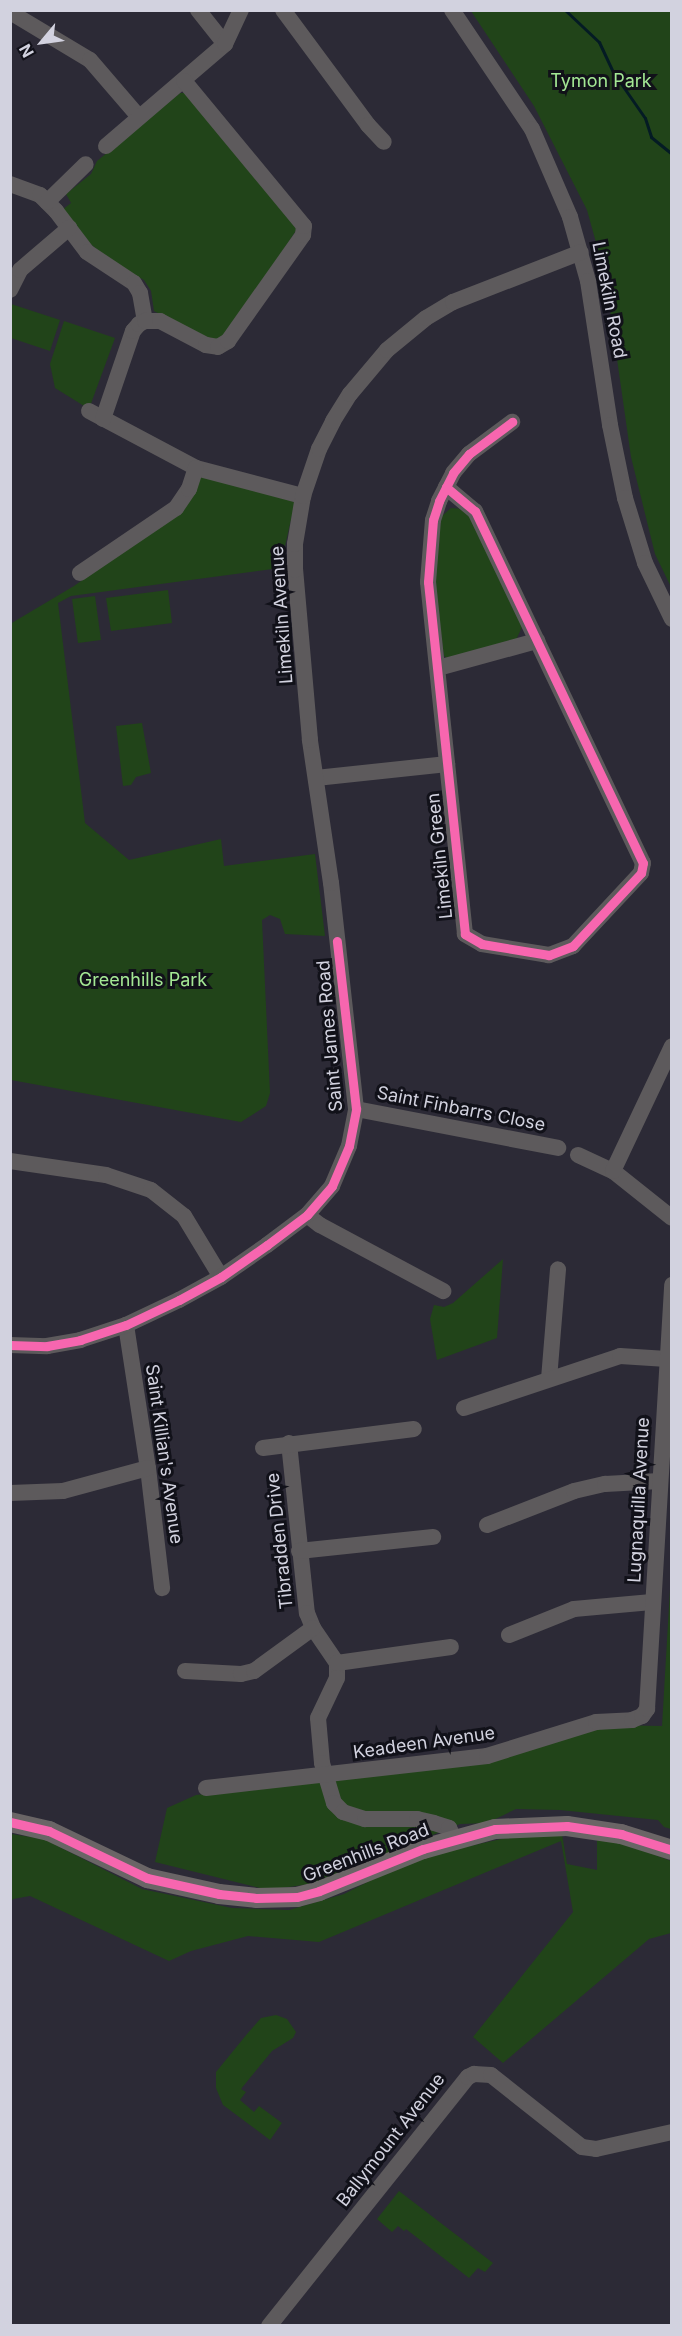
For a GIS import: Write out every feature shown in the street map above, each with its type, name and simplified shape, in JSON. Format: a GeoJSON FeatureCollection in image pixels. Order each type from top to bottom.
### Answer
{"type":"FeatureCollection","features":[{"type":"Feature","properties":{"kind":"main road","name":"Greenhills Road"},"geometry":{"type":"LineString","coordinates":[[10,1822],[26,1824],[66,1838],[147,1878],[219,1894],[256,1898],[286,1898],[319,1891],[454,1838],[495,1829],[567,1826],[621,1834],[672,1851]]}},
{"type":"Feature","properties":{"kind":"street"},"geometry":{"type":"LineString","coordinates":[[198,10],[225,44]]}},
{"type":"Feature","properties":{"kind":"street"},"geometry":{"type":"LineString","coordinates":[[106,146],[225,44],[241,10]]}},
{"type":"Feature","properties":{"kind":"street"},"geometry":{"type":"LineString","coordinates":[[283,10],[368,125],[384,142]]}},
{"type":"Feature","properties":{"kind":"street","name":"Limekiln Road"},"geometry":{"type":"LineString","coordinates":[[452,10],[538,140],[581,252],[598,331],[610,425],[625,498],[645,562],[672,619]]}},
{"type":"Feature","properties":{"kind":"street"},"geometry":{"type":"LineString","coordinates":[[10,12],[90,60],[139,117]]}},
{"type":"Feature","properties":{"kind":"street"},"geometry":{"type":"LineString","coordinates":[[184,81],[304,226],[303,235],[228,341],[218,347],[206,345],[160,321],[145,321],[133,331],[96,415],[196,468],[303,496]]}},
{"type":"Feature","properties":{"kind":"street"},"geometry":{"type":"LineString","coordinates":[[47,202],[86,164]]}},
{"type":"Feature","properties":{"kind":"street"},"geometry":{"type":"LineString","coordinates":[[10,184],[40,195],[87,252],[134,283],[140,293],[145,321]]}},
{"type":"Feature","properties":{"kind":"street"},"geometry":{"type":"LineString","coordinates":[[10,290],[20,270],[69,228]]}},
{"type":"Feature","properties":{"kind":"street","name":"Limekiln Avenue"},"geometry":{"type":"LineString","coordinates":[[336,932],[316,778],[295,570],[295,544],[303,496],[319,449],[350,394],[387,350],[426,318],[453,302],[581,252]]}},
{"type":"Feature","properties":{"kind":"street","name":"Limekiln Green"},"geometry":{"type":"LineString","coordinates":[[446,487],[475,511],[643,863],[641,873],[573,946],[549,955],[482,944],[465,934],[428,582],[428,558],[433,520],[446,487],[453,473],[469,454],[512,422]]}},
{"type":"Feature","properties":{"kind":"street"},"geometry":{"type":"LineString","coordinates":[[80,573],[176,508],[189,489],[196,468]]}},
{"type":"Feature","properties":{"kind":"street"},"geometry":{"type":"LineString","coordinates":[[438,668],[537,640]]}},
{"type":"Feature","properties":{"kind":"street"},"geometry":{"type":"LineString","coordinates":[[316,778],[447,764]]}},
{"type":"Feature","properties":{"kind":"street","name":"Saint James Road"},"geometry":{"type":"LineString","coordinates":[[10,1345],[47,1347],[80,1340],[126,1325],[221,1277],[307,1215],[332,1186],[341,1168],[356,1109],[336,932]]}},
{"type":"Feature","properties":{"kind":"street"},"geometry":{"type":"LineString","coordinates":[[613,1171],[666,1075],[672,1046]]}},
{"type":"Feature","properties":{"kind":"street","name":"Saint Finbarrs Close"},"geometry":{"type":"LineString","coordinates":[[356,1109],[558,1148]]}},
{"type":"Feature","properties":{"kind":"street"},"geometry":{"type":"LineString","coordinates":[[578,1155],[613,1171],[672,1218]]}},
{"type":"Feature","properties":{"kind":"street"},"geometry":{"type":"LineString","coordinates":[[10,1161],[106,1175],[151,1190],[184,1216],[221,1277]]}},
{"type":"Feature","properties":{"kind":"street"},"geometry":{"type":"LineString","coordinates":[[307,1215],[320,1225],[443,1292]]}},
{"type":"Feature","properties":{"kind":"street"},"geometry":{"type":"LineString","coordinates":[[549,1379],[558,1269]]}},
{"type":"Feature","properties":{"kind":"street","name":"Lugnaquilla Avenue"},"geometry":{"type":"LineString","coordinates":[[642,1716],[647,1709],[672,1285]]}},
{"type":"Feature","properties":{"kind":"street","name":"Saint Killian's Avenue"},"geometry":{"type":"LineString","coordinates":[[126,1325],[148,1468],[162,1588]]}},
{"type":"Feature","properties":{"kind":"street"},"geometry":{"type":"LineString","coordinates":[[464,1408],[620,1356],[667,1359]]}},
{"type":"Feature","properties":{"kind":"street"},"geometry":{"type":"LineString","coordinates":[[263,1448],[414,1429]]}},
{"type":"Feature","properties":{"kind":"street","name":"Tibradden Drive"},"geometry":{"type":"LineString","coordinates":[[289,1443],[307,1612],[314,1628],[337,1663]]}},
{"type":"Feature","properties":{"kind":"street"},"geometry":{"type":"LineString","coordinates":[[10,1493],[63,1491],[148,1468]]}},
{"type":"Feature","properties":{"kind":"street"},"geometry":{"type":"LineString","coordinates":[[487,1525],[574,1491],[605,1484],[660,1481]]}},
{"type":"Feature","properties":{"kind":"street"},"geometry":{"type":"LineString","coordinates":[[299,1551],[433,1537]]}},
{"type":"Feature","properties":{"kind":"street"},"geometry":{"type":"LineString","coordinates":[[509,1635],[574,1610],[652,1602]]}},
{"type":"Feature","properties":{"kind":"street"},"geometry":{"type":"LineString","coordinates":[[185,1671],[241,1674],[254,1671],[314,1628]]}},
{"type":"Feature","properties":{"kind":"street"},"geometry":{"type":"LineString","coordinates":[[451,1647],[337,1663],[337,1678],[318,1719],[326,1775],[334,1803],[343,1812],[365,1819],[417,1819],[435,1823],[449,1828],[454,1838]]}},
{"type":"Feature","properties":{"kind":"street","name":"Keadeen Avenue"},"geometry":{"type":"LineString","coordinates":[[206,1788],[487,1756],[596,1722],[632,1720],[642,1716]]}},
{"type":"Feature","properties":{"kind":"street","name":"Ballymount Avenue"},"geometry":{"type":"LineString","coordinates":[[269,2325],[468,2077],[474,2074],[491,2075],[582,2146],[596,2149],[672,2132]]}},
{"type":"Feature","properties":{"kind":"green space","name":"Tymon Park"},"geometry":{"type":"Polygon","coordinates":[[[471,11],[671,11],[671,587],[655,554],[631,457],[605,275],[587,210],[534,106],[471,11]]]}},
{"type":"Feature","properties":{"kind":"green space"},"geometry":{"type":"Polygon","coordinates":[[[180,93],[186,93],[299,226],[226,337],[212,341],[154,311],[151,291],[144,280],[117,265],[89,243],[62,210],[71,203],[66,194],[91,174],[97,161],[180,93]]]}},
{"type":"Feature","properties":{"kind":"green space"},"geometry":{"type":"Polygon","coordinates":[[[11,304],[60,320],[50,351],[11,338],[11,304]]]}},
{"type":"Feature","properties":{"kind":"green space"},"geometry":{"type":"Polygon","coordinates":[[[64,321],[115,338],[89,409],[55,388],[50,364],[64,321]]]}},
{"type":"Feature","properties":{"kind":"green space","name":"Greenhills Park"},"geometry":{"type":"Polygon","coordinates":[[[201,475],[295,502],[280,568],[71,596],[58,603],[85,823],[129,860],[221,839],[224,866],[315,854],[325,936],[285,934],[280,919],[270,915],[262,920],[270,1093],[266,1106],[241,1122],[11,1080],[10,624],[74,586],[179,512],[201,475]]]}},
{"type":"Feature","properties":{"kind":"green space"},"geometry":{"type":"Polygon","coordinates":[[[451,508],[463,509],[470,515],[523,625],[516,640],[447,658],[444,656],[432,567],[442,516],[451,508]]]}},
{"type":"Feature","properties":{"kind":"green space"},"geometry":{"type":"Polygon","coordinates":[[[168,590],[172,623],[111,631],[106,598],[168,590]]]}},
{"type":"Feature","properties":{"kind":"green space"},"geometry":{"type":"Polygon","coordinates":[[[95,596],[101,640],[78,643],[72,599],[95,596]]]}},
{"type":"Feature","properties":{"kind":"green space"},"geometry":{"type":"Polygon","coordinates":[[[142,723],[151,773],[136,777],[131,785],[123,786],[116,726],[142,723]]]}},
{"type":"Feature","properties":{"kind":"green space"},"geometry":{"type":"Polygon","coordinates":[[[503,1259],[497,1338],[437,1360],[430,1319],[434,1305],[444,1307],[453,1303],[503,1259]]]}},
{"type":"Feature","properties":{"kind":"green space"},"geometry":{"type":"Polygon","coordinates":[[[671,1572],[671,1829],[664,1827],[658,1820],[560,1810],[516,1809],[487,1823],[460,1824],[310,1884],[268,1890],[155,1862],[167,1808],[196,1795],[343,1779],[604,1725],[662,1726],[671,1572]]]}},
{"type":"Feature","properties":{"kind":"green space"},"geometry":{"type":"Polygon","coordinates":[[[11,1834],[44,1839],[142,1889],[232,1908],[289,1910],[344,1894],[387,1872],[439,1853],[523,1834],[562,1834],[567,1864],[597,1870],[597,1839],[628,1845],[671,1861],[671,1933],[649,1939],[503,2063],[473,2037],[573,1912],[561,1841],[319,1942],[248,1936],[191,1951],[169,1961],[30,1896],[13,1899],[11,1902],[11,1834]]]}},
{"type":"Feature","properties":{"kind":"green space"},"geometry":{"type":"Polygon","coordinates":[[[276,2015],[287,2019],[296,2032],[293,2038],[272,2051],[241,2089],[246,2092],[240,2100],[254,2112],[259,2106],[282,2123],[270,2140],[223,2105],[216,2088],[216,2072],[261,2018],[276,2015]]]}},
{"type":"Feature","properties":{"kind":"green space"},"geometry":{"type":"Polygon","coordinates":[[[399,2191],[493,2263],[485,2272],[478,2268],[469,2278],[406,2229],[404,2231],[398,2226],[392,2232],[377,2219],[399,2191]]]}},
{"type":"Feature","properties":{"kind":"waterway"},"geometry":{"type":"LineString","coordinates":[[565,10],[599,42],[613,72],[645,118],[651,137],[672,154]]}},
{"type":"Feature","properties":{"kind":"cycle path"},"geometry":{"type":"LineString","coordinates":[[446,487],[475,511],[643,863],[641,873],[573,946],[549,955],[482,944],[465,934],[428,582],[433,520],[439,501],[453,473],[469,454],[512,422]]}},
{"type":"Feature","properties":{"kind":"cycle path"},"geometry":{"type":"LineString","coordinates":[[10,1345],[47,1346],[80,1340],[126,1325],[179,1300],[221,1277],[267,1245],[307,1215],[332,1186],[349,1146],[356,1109],[337,941]]}},
{"type":"Feature","properties":{"kind":"cycle path"},"geometry":{"type":"LineString","coordinates":[[10,1822],[49,1831],[147,1878],[219,1894],[256,1898],[297,1897],[319,1891],[423,1849],[495,1829],[567,1826],[621,1834],[672,1850]]}}]}
